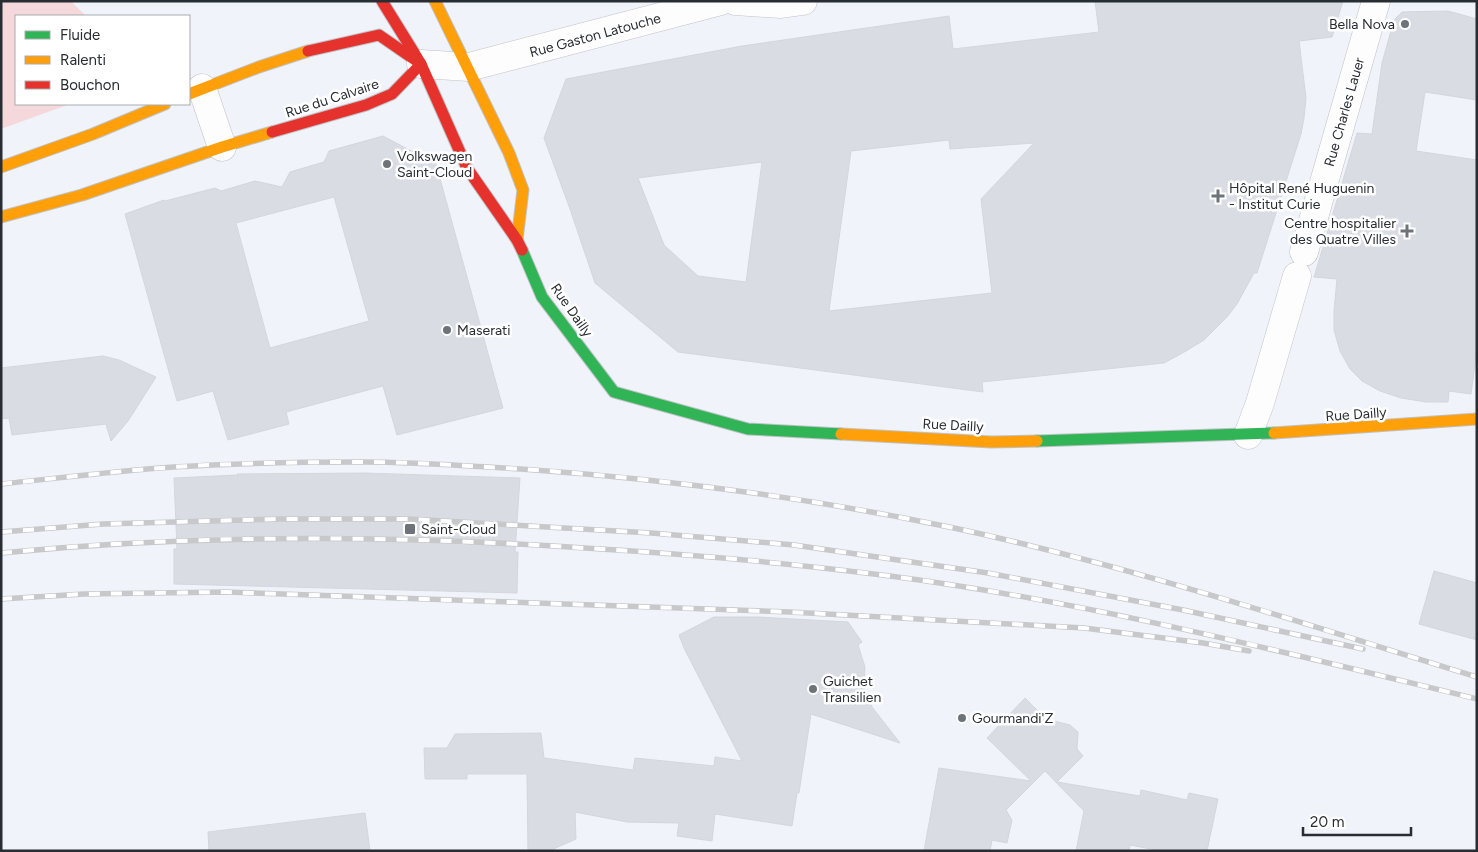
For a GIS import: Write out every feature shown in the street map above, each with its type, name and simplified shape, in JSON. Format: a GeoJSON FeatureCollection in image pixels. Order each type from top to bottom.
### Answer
{"type":"FeatureCollection","features":[{"type":"Feature","properties":{"kind":"main road","name":"Rue Dailly"},"geometry":{"type":"LineString","coordinates":[[382,1],[421,64],[467,168],[517,240],[542,297],[614,392],[748,428],[859,436],[991,442],[1248,435],[1477,420]]}},
{"type":"Feature","properties":{"kind":"main road"},"geometry":{"type":"LineString","coordinates":[[435,1],[509,153],[523,190],[517,240]]}},
{"type":"Feature","properties":{"kind":"main road"},"geometry":{"type":"LineString","coordinates":[[196,91],[295,53],[343,41],[379,35],[421,64]]}},
{"type":"Feature","properties":{"kind":"main road","name":"Rue du Calvaire"},"geometry":{"type":"LineString","coordinates":[[1,217],[82,195],[222,147],[353,109],[392,94],[421,64]]}},
{"type":"Feature","properties":{"kind":"main road"},"geometry":{"type":"LineString","coordinates":[[1,167],[93,134],[164,105]]}},
{"type":"Feature","properties":{"kind":"street","name":"Rue Gaston Latouche"},"geometry":{"type":"LineString","coordinates":[[421,64],[469,68],[721,1]]}},
{"type":"Feature","properties":{"kind":"street"},"geometry":{"type":"LineString","coordinates":[[735,1],[781,4],[803,1]]}},
{"type":"Feature","properties":{"kind":"street","name":"Rue Charles Lauer"},"geometry":{"type":"LineString","coordinates":[[1248,435],[1260,403],[1376,1]]}},
{"type":"Feature","properties":{"kind":"street"},"geometry":{"type":"LineString","coordinates":[[196,91],[222,147]]}},
{"type":"Feature","properties":{"kind":"shaded area"},"geometry":{"type":"Polygon","coordinates":[[[1,1],[71,1],[85,15],[15,15],[15,105],[67,105],[1,129],[1,1]]]}},
{"type":"Feature","properties":{"kind":"building"},"geometry":{"type":"Polygon","coordinates":[[[1095,1],[1343,1],[1332,37],[1299,41],[1306,98],[1304,118],[1301,134],[1257,273],[1254,273],[1237,304],[1227,317],[1204,340],[1164,363],[982,382],[983,392],[678,352],[595,283],[544,138],[566,79],[742,46],[949,16],[953,49],[1099,32],[1095,1]],[[949,140],[851,151],[829,311],[992,293],[981,199],[1034,143],[950,149],[949,140]],[[762,162],[638,178],[664,245],[698,276],[746,282],[762,162]]]}},
{"type":"Feature","properties":{"kind":"building","name":"Centre hospitalier des Quatre Villes"},"geometry":{"type":"Polygon","coordinates":[[[1448,11],[1477,19],[1477,100],[1425,92],[1416,151],[1477,160],[1477,349],[1471,394],[1449,391],[1448,402],[1426,402],[1401,398],[1380,391],[1362,381],[1350,369],[1340,351],[1334,330],[1337,279],[1314,277],[1357,133],[1372,134],[1382,63],[1394,20],[1402,12],[1448,11]]]}},
{"type":"Feature","properties":{"kind":"building"},"geometry":{"type":"Polygon","coordinates":[[[383,136],[436,164],[503,408],[397,435],[383,386],[286,412],[289,424],[228,440],[213,391],[177,401],[125,214],[164,200],[215,188],[221,191],[255,181],[282,187],[290,172],[324,162],[329,151],[383,136]],[[334,197],[236,223],[270,348],[369,321],[334,197]]]}},
{"type":"Feature","properties":{"kind":"building"},"geometry":{"type":"Polygon","coordinates":[[[103,356],[119,360],[156,377],[128,421],[111,441],[106,424],[12,435],[9,418],[1,419],[1,368],[103,356]]]}},
{"type":"Feature","properties":{"kind":"building"},"geometry":{"type":"Polygon","coordinates":[[[365,473],[520,478],[515,552],[518,552],[517,593],[174,584],[174,549],[177,549],[174,478],[237,474],[365,473]]]}},
{"type":"Feature","properties":{"kind":"building"},"geometry":{"type":"Polygon","coordinates":[[[1434,571],[1477,583],[1477,640],[1419,624],[1434,571]]]}},
{"type":"Feature","properties":{"kind":"building"},"geometry":{"type":"Polygon","coordinates":[[[714,617],[758,617],[848,622],[862,642],[858,645],[865,667],[864,688],[867,696],[872,707],[900,743],[811,714],[792,826],[715,814],[712,841],[677,836],[679,823],[627,822],[575,812],[576,839],[549,851],[528,851],[527,774],[467,774],[467,779],[425,779],[424,748],[447,748],[455,734],[541,733],[544,758],[633,770],[635,758],[714,766],[715,757],[742,761],[679,635],[714,617]]]}},
{"type":"Feature","properties":{"kind":"building"},"geometry":{"type":"Polygon","coordinates":[[[1025,698],[1046,719],[1070,725],[1078,732],[1077,749],[1083,756],[1057,782],[1140,796],[1141,790],[1187,800],[1189,793],[1218,799],[1207,851],[1161,851],[1130,845],[1129,851],[1076,851],[1084,811],[1045,771],[1006,810],[1012,820],[1007,843],[992,840],[990,851],[924,851],[939,768],[1031,781],[987,738],[1025,698]]]}},
{"type":"Feature","properties":{"kind":"building"},"geometry":{"type":"Polygon","coordinates":[[[365,813],[370,851],[209,851],[208,832],[365,813]]]}},
{"type":"Feature","properties":{"kind":"railway"},"geometry":{"type":"LineString","coordinates":[[1,484],[131,470],[198,466],[383,462],[576,473],[739,491],[900,517],[1020,543],[1217,597],[1477,677]]}},
{"type":"Feature","properties":{"kind":"railway"},"geometry":{"type":"LineString","coordinates":[[1,532],[103,524],[280,519],[409,519],[651,533],[794,545],[988,573],[1183,610],[1363,649]]}},
{"type":"Feature","properties":{"kind":"railway"},"geometry":{"type":"LineString","coordinates":[[1,553],[147,542],[293,538],[512,544],[700,556],[776,563],[890,576],[964,587],[1112,614],[1477,699]]}},
{"type":"Feature","properties":{"kind":"railway"},"geometry":{"type":"LineString","coordinates":[[1,599],[84,594],[225,592],[790,612],[1084,628],[1203,643],[1249,651]]}},
{"type":"Feature","properties":{"kind":"traffic: fast"},"geometry":{"type":"LineString","coordinates":[[522,250],[542,297],[614,392],[748,429],[841,434]]}},
{"type":"Feature","properties":{"kind":"traffic: fast"},"geometry":{"type":"LineString","coordinates":[[1037,441],[1274,433]]}},
{"type":"Feature","properties":{"kind":"traffic: slow"},"geometry":{"type":"LineString","coordinates":[[435,1],[509,153],[523,190],[517,240]]}},
{"type":"Feature","properties":{"kind":"traffic: slow"},"geometry":{"type":"LineString","coordinates":[[190,94],[259,67],[308,51]]}},
{"type":"Feature","properties":{"kind":"traffic: slow"},"geometry":{"type":"LineString","coordinates":[[1,167],[93,134],[163,105]]}},
{"type":"Feature","properties":{"kind":"traffic: slow"},"geometry":{"type":"LineString","coordinates":[[1,217],[82,195],[272,132]]}},
{"type":"Feature","properties":{"kind":"traffic: slow"},"geometry":{"type":"LineString","coordinates":[[1274,433],[1477,419]]}},
{"type":"Feature","properties":{"kind":"traffic: slow"},"geometry":{"type":"LineString","coordinates":[[841,434],[991,442],[1037,441]]}},
{"type":"Feature","properties":{"kind":"traffic: jam"},"geometry":{"type":"LineString","coordinates":[[382,1],[421,64],[467,168],[522,250]]}},
{"type":"Feature","properties":{"kind":"traffic: jam"},"geometry":{"type":"LineString","coordinates":[[272,132],[366,105],[392,94],[421,64],[379,35],[308,51]]}},
{"type":"Feature","properties":{"kind":"place","name":"Bella Nova"},"geometry":{"type":"Point","coordinates":[1405,24]}},
{"type":"Feature","properties":{"kind":"place","name":"Volkswagen Saint-Cloud"},"geometry":{"type":"Point","coordinates":[387,164]}},
{"type":"Feature","properties":{"kind":"place","name":"Hôpital René Huguenin - Institut Curie"},"geometry":{"type":"Point","coordinates":[1218,196]}},
{"type":"Feature","properties":{"kind":"place","name":"Centre hospitalier des Quatre Villes"},"geometry":{"type":"Point","coordinates":[1407,231]}},
{"type":"Feature","properties":{"kind":"place","name":"Maserati"},"geometry":{"type":"Point","coordinates":[447,330]}},
{"type":"Feature","properties":{"kind":"place","name":"Saint-Cloud"},"geometry":{"type":"Point","coordinates":[410,529]}},
{"type":"Feature","properties":{"kind":"place","name":"Guichet Transilien"},"geometry":{"type":"Point","coordinates":[813,689]}},
{"type":"Feature","properties":{"kind":"place","name":"Gourmandi'Z"},"geometry":{"type":"Point","coordinates":[962,718]}}]}
